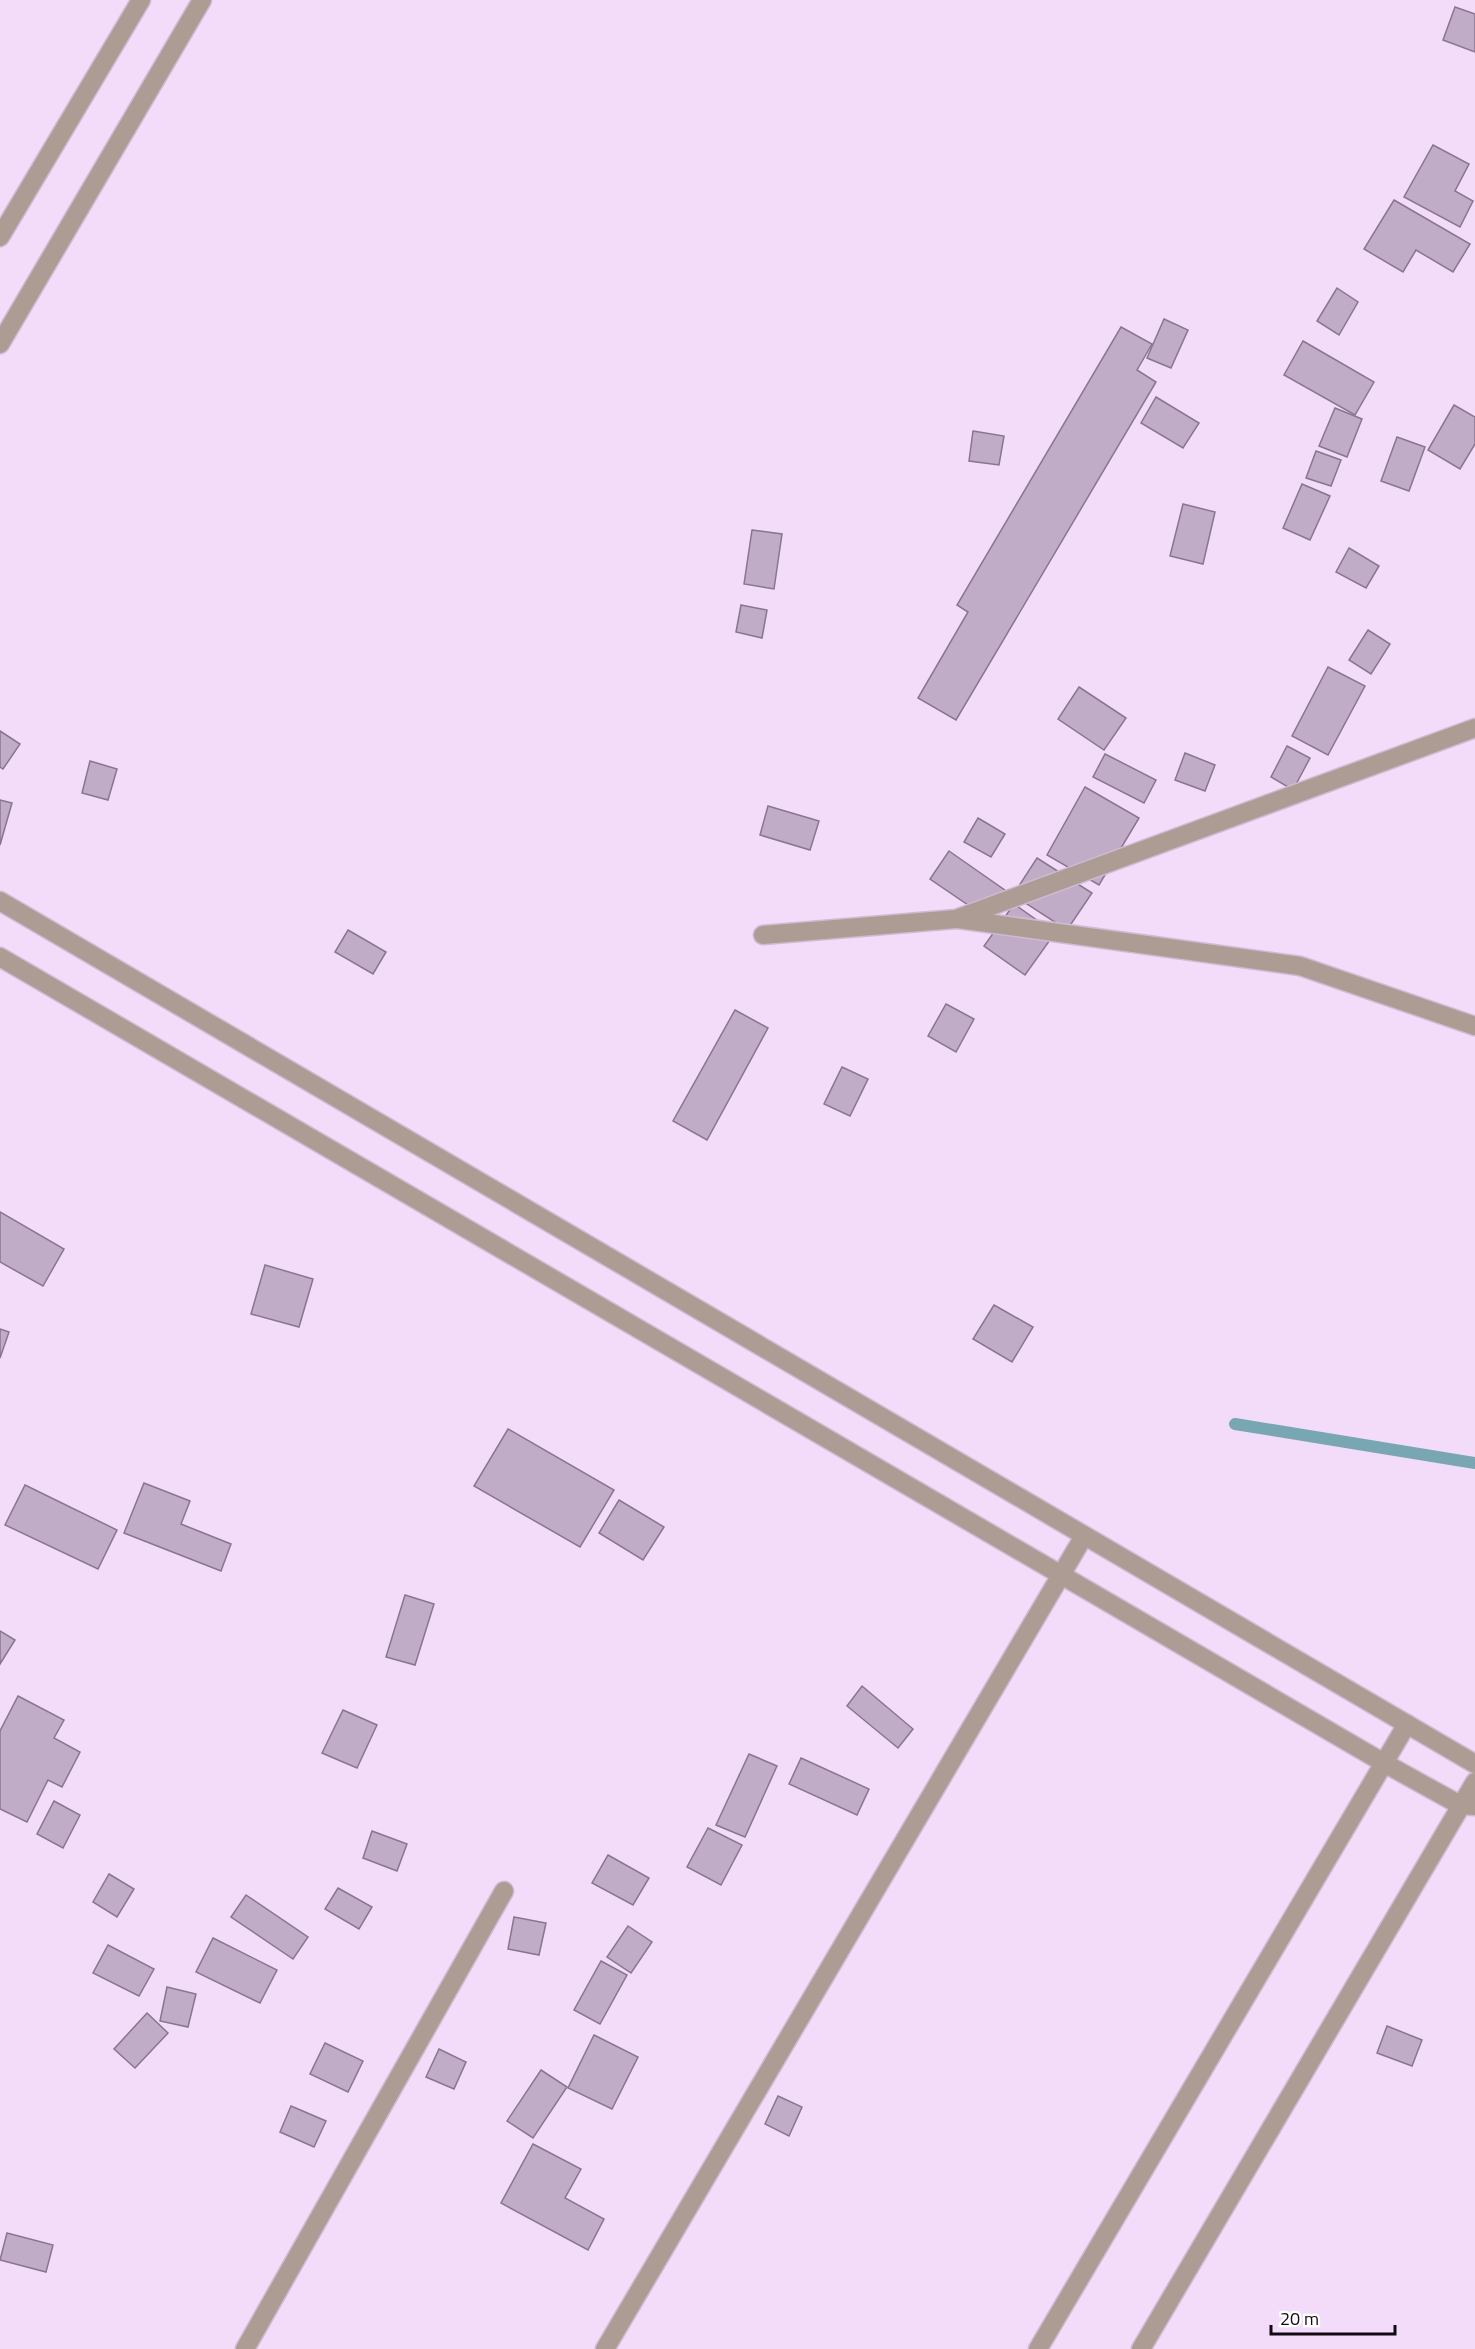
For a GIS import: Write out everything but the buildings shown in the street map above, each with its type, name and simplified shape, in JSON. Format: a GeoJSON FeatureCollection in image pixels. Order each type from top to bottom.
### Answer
{"type":"FeatureCollection","features":[{"type":"Feature","properties":{"kind":"street"},"geometry":{"type":"LineString","coordinates":[[0,237],[141,0]]}},
{"type":"Feature","properties":{"kind":"street"},"geometry":{"type":"LineString","coordinates":[[0,344],[202,0]]}},
{"type":"Feature","properties":{"kind":"street"},"geometry":{"type":"LineString","coordinates":[[956,919],[1475,728]]}},
{"type":"Feature","properties":{"kind":"street"},"geometry":{"type":"LineString","coordinates":[[0,901],[1475,1764]]}},
{"type":"Feature","properties":{"kind":"street"},"geometry":{"type":"LineString","coordinates":[[763,935],[956,919],[1300,966],[1475,1026]]}},
{"type":"Feature","properties":{"kind":"street"},"geometry":{"type":"LineString","coordinates":[[0,957],[1384,1763],[1467,1806]]}},
{"type":"Feature","properties":{"kind":"street"},"geometry":{"type":"LineString","coordinates":[[604,2349],[1084,1536]]}},
{"type":"Feature","properties":{"kind":"street"},"geometry":{"type":"LineString","coordinates":[[1038,2349],[1407,1724]]}},
{"type":"Feature","properties":{"kind":"street"},"geometry":{"type":"LineString","coordinates":[[1141,2349],[1467,1806],[1475,1782]]}},
{"type":"Feature","properties":{"kind":"street"},"geometry":{"type":"LineString","coordinates":[[245,2349],[504,1891]]}},
{"type":"Feature","properties":{"kind":"waterway"},"geometry":{"type":"LineString","coordinates":[[1235,1424],[1475,1463]]}}]}
